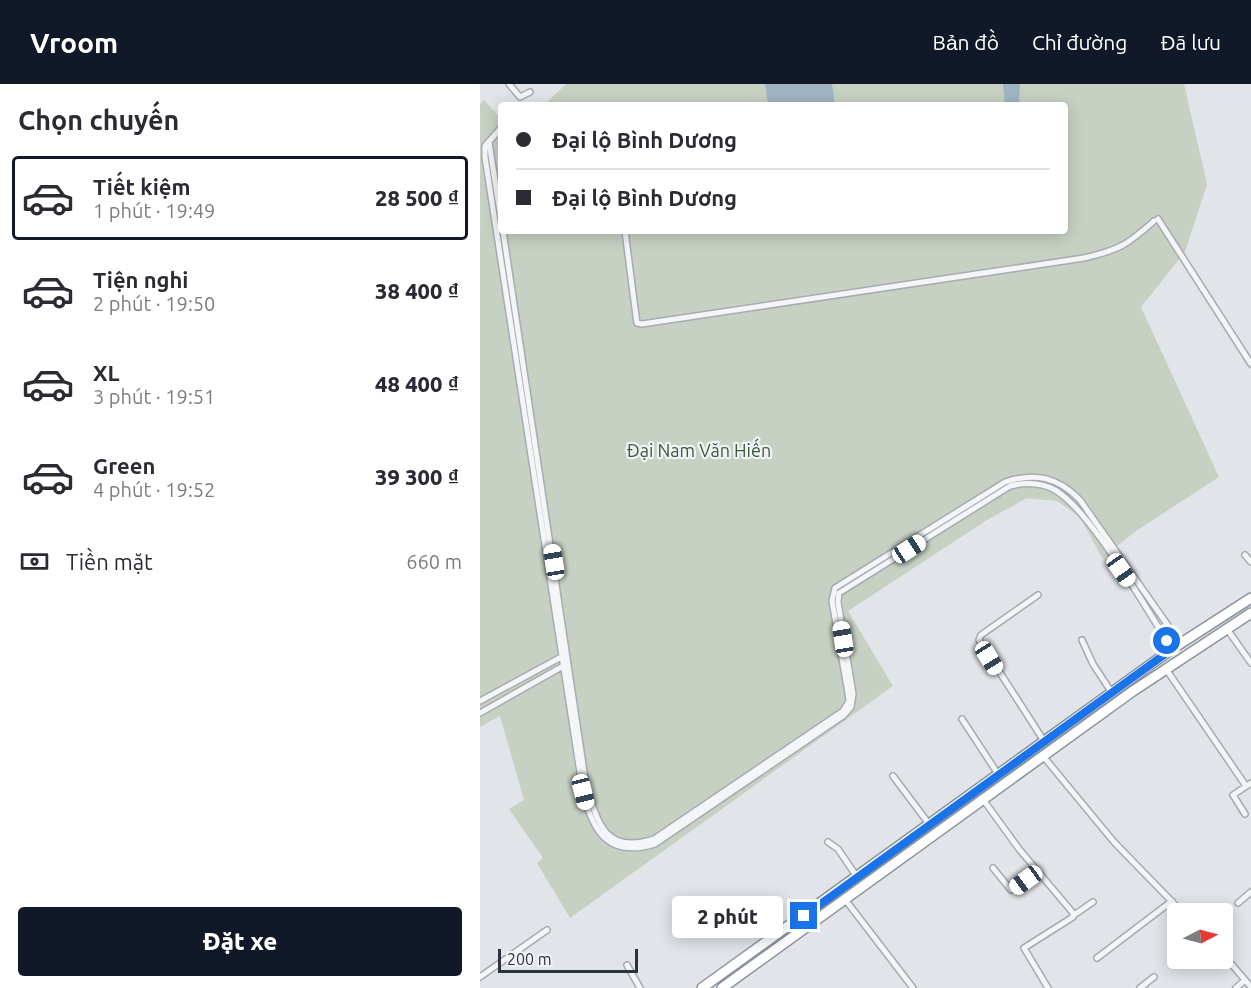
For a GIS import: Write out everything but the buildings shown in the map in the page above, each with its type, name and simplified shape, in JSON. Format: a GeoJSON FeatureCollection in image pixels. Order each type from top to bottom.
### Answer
{"type":"FeatureCollection","features":[{"type":"Feature","properties":{"kind":"highway"},"geometry":{"type":"LineString","coordinates":[[702,988],[1112,693],[1174,643],[1251,598]]}},
{"type":"Feature","properties":{"kind":"highway"},"geometry":{"type":"LineString","coordinates":[[722,988],[982,798],[1183,657],[1251,613]]}},
{"type":"Feature","properties":{"kind":"highway"},"geometry":{"type":"LineString","coordinates":[[1174,643],[1183,657]]}},
{"type":"Feature","properties":{"kind":"street"},"geometry":{"type":"LineString","coordinates":[[508,84],[520,97],[530,92]]}},
{"type":"Feature","properties":{"kind":"street"},"geometry":{"type":"LineString","coordinates":[[498,132],[485,146],[486,166],[585,778],[601,828],[614,840],[620,843],[638,843],[654,839],[843,711],[849,701],[832,601],[835,588],[1005,482],[1032,476],[1067,486],[1080,500],[1174,643]]}},
{"type":"Feature","properties":{"kind":"street"},"geometry":{"type":"LineString","coordinates":[[489,142],[498,200]]}},
{"type":"Feature","properties":{"kind":"street"},"geometry":{"type":"LineString","coordinates":[[625,234],[636,316],[638,323],[642,324],[1084,258],[1113,251],[1128,243],[1156,220],[1251,364]]}},
{"type":"Feature","properties":{"kind":"street"},"geometry":{"type":"LineString","coordinates":[[503,234],[565,655]]}},
{"type":"Feature","properties":{"kind":"street"},"geometry":{"type":"LineString","coordinates":[[567,664],[587,808],[605,839],[612,844],[629,849],[648,846],[663,839],[843,716],[851,707],[853,694],[838,602],[839,593],[1010,486],[1029,482],[1044,485],[1069,500],[1174,643]]}},
{"type":"Feature","properties":{"kind":"street"},"geometry":{"type":"LineString","coordinates":[[1245,555],[1251,562]]}},
{"type":"Feature","properties":{"kind":"street"},"geometry":{"type":"LineString","coordinates":[[1038,595],[981,635],[979,640],[1044,741]]}},
{"type":"Feature","properties":{"kind":"street"},"geometry":{"type":"LineString","coordinates":[[1227,629],[1251,663]]}},
{"type":"Feature","properties":{"kind":"street"},"geometry":{"type":"LineString","coordinates":[[1082,640],[1093,664],[1112,693]]}},
{"type":"Feature","properties":{"kind":"street"},"geometry":{"type":"LineString","coordinates":[[480,701],[565,655]]}},
{"type":"Feature","properties":{"kind":"street"},"geometry":{"type":"LineString","coordinates":[[480,713],[567,664]]}},
{"type":"Feature","properties":{"kind":"street"},"geometry":{"type":"LineString","coordinates":[[1166,669],[1248,784],[1233,795],[1245,814]]}},
{"type":"Feature","properties":{"kind":"street"},"geometry":{"type":"LineString","coordinates":[[962,719],[998,774]]}},
{"type":"Feature","properties":{"kind":"street"},"geometry":{"type":"LineString","coordinates":[[1043,756],[1114,842],[1172,901],[1096,958]]}},
{"type":"Feature","properties":{"kind":"street"},"geometry":{"type":"LineString","coordinates":[[893,776],[929,824]]}},
{"type":"Feature","properties":{"kind":"street"},"geometry":{"type":"LineString","coordinates":[[982,798],[1074,915]]}},
{"type":"Feature","properties":{"kind":"street"},"geometry":{"type":"LineString","coordinates":[[828,842],[838,849],[856,877]]}},
{"type":"Feature","properties":{"kind":"street"},"geometry":{"type":"LineString","coordinates":[[993,868],[1011,890],[1038,871]]}},
{"type":"Feature","properties":{"kind":"street"},"geometry":{"type":"LineString","coordinates":[[1239,903],[1251,892]]}},
{"type":"Feature","properties":{"kind":"street"},"geometry":{"type":"LineString","coordinates":[[844,898],[913,988]]}},
{"type":"Feature","properties":{"kind":"street"},"geometry":{"type":"LineString","coordinates":[[1048,988],[1024,948],[1093,903]]}},
{"type":"Feature","properties":{"kind":"street"},"geometry":{"type":"LineString","coordinates":[[480,977],[547,930]]}},
{"type":"Feature","properties":{"kind":"street"},"geometry":{"type":"LineString","coordinates":[[627,965],[640,988]]}},
{"type":"Feature","properties":{"kind":"street"},"geometry":{"type":"LineString","coordinates":[[1233,967],[1251,987]]}},
{"type":"Feature","properties":{"kind":"street"},"geometry":{"type":"LineString","coordinates":[[1140,988],[1154,977]]}},
{"type":"Feature","properties":{"kind":"street"},"geometry":{"type":"LineString","coordinates":[[1236,988],[1244,981]]}},
{"type":"Feature","properties":{"kind":"green space","name":"Đại Nam Văn Hiến"},"geometry":{"type":"Polygon","coordinates":[[[566,84],[1184,84],[1207,184],[1185,252],[1141,307],[1219,477],[1136,531],[1102,558],[1080,517],[1057,501],[1027,498],[987,520],[848,611],[893,686],[570,918],[537,863],[543,858],[509,809],[524,800],[500,716],[480,727],[480,104],[484,100],[498,116],[498,234],[1068,234],[1068,102],[547,102],[566,84]]]}},
{"type":"Feature","properties":{"kind":"water"},"geometry":{"type":"Polygon","coordinates":[[[765,84],[832,84],[835,102],[768,102],[765,84]]]}},
{"type":"Feature","properties":{"kind":"water"},"geometry":{"type":"Polygon","coordinates":[[[1003,84],[1020,84],[1019,102],[1005,102],[1003,84]]]}},
{"type":"Feature","properties":{"kind":"route"},"geometry":{"type":"LineString","coordinates":[[804,916],[1172,649],[1167,641]]}}]}
